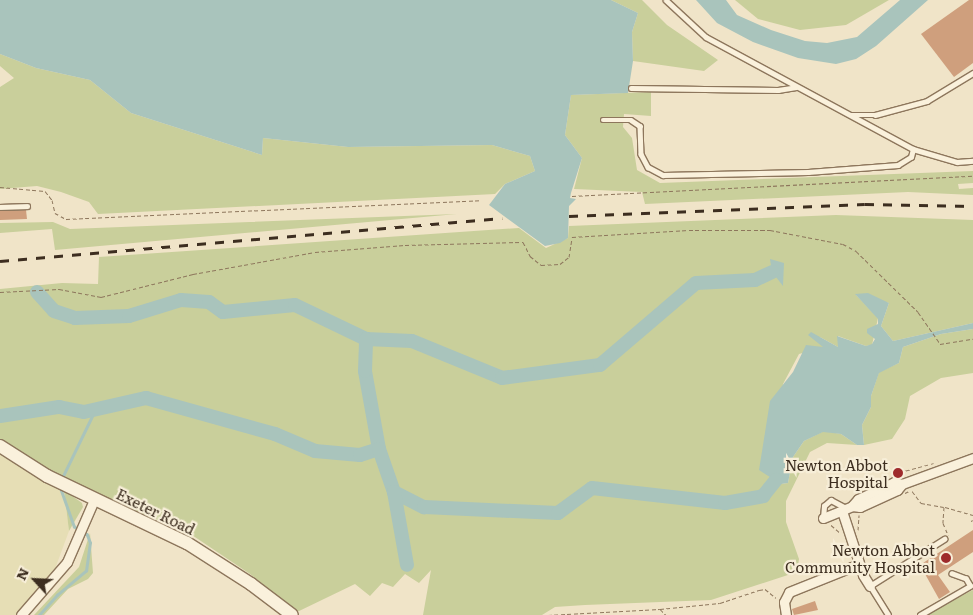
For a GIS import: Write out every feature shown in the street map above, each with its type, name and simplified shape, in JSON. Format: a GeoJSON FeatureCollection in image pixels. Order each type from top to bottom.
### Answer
{"type":"FeatureCollection","features":[{"type":"Feature","properties":{"kind":"street","name":"Exeter Road"},"geometry":{"type":"LineString","coordinates":[[0,446],[47,476],[218,561],[292,615]]}},
{"type":"Feature","properties":{"kind":"street"},"geometry":{"type":"LineString","coordinates":[[826,521],[847,509],[858,498],[894,482],[902,484],[973,458]]}},
{"type":"Feature","properties":{"kind":"street"},"geometry":{"type":"LineString","coordinates":[[21,615],[67,562],[94,500]]}},
{"type":"Feature","properties":{"kind":"street"},"geometry":{"type":"LineString","coordinates":[[847,509],[859,564],[870,586]]}},
{"type":"Feature","properties":{"kind":"street"},"geometry":{"type":"LineString","coordinates":[[786,615],[784,602],[789,592],[859,564]]}},
{"type":"Feature","properties":{"kind":"lane"},"geometry":{"type":"LineString","coordinates":[[666,0],[706,37],[913,149],[957,162],[973,161]]}},
{"type":"Feature","properties":{"kind":"lane"},"geometry":{"type":"LineString","coordinates":[[850,115],[875,115],[927,101],[973,73]]}},
{"type":"Feature","properties":{"kind":"lane"},"geometry":{"type":"LineString","coordinates":[[631,88],[778,90],[796,87]]}},
{"type":"Feature","properties":{"kind":"lane"},"geometry":{"type":"LineString","coordinates":[[603,120],[631,120],[640,126],[641,154],[648,167],[663,175],[808,172],[898,165],[911,158],[913,149]]}},
{"type":"Feature","properties":{"kind":"lane"},"geometry":{"type":"LineString","coordinates":[[0,207],[27,206]]}},
{"type":"Feature","properties":{"kind":"lane"},"geometry":{"type":"LineString","coordinates":[[826,521],[824,506],[832,500],[847,509]]}},
{"type":"Feature","properties":{"kind":"lane"},"geometry":{"type":"LineString","coordinates":[[888,615],[870,586],[947,537]]}},
{"type":"Feature","properties":{"kind":"lane"},"geometry":{"type":"LineString","coordinates":[[920,615],[970,586],[966,579],[952,574]]}},
{"type":"Feature","properties":{"kind":"path"},"geometry":{"type":"LineString","coordinates":[[572,196],[973,176]]}},
{"type":"Feature","properties":{"kind":"path"},"geometry":{"type":"LineString","coordinates":[[0,187],[45,191],[52,200],[55,213],[66,219],[481,200]]}},
{"type":"Feature","properties":{"kind":"path"},"geometry":{"type":"LineString","coordinates":[[0,292],[59,289],[101,297],[193,274],[315,252],[405,245],[523,242],[530,256],[541,265],[560,264],[569,257],[572,238],[689,230],[770,230],[843,244],[856,251],[918,312],[940,344],[973,339]]}},
{"type":"Feature","properties":{"kind":"path"},"geometry":{"type":"LineString","coordinates":[[891,476],[934,462]]}},
{"type":"Feature","properties":{"kind":"path"},"geometry":{"type":"LineString","coordinates":[[912,491],[921,503],[973,515]]}},
{"type":"Feature","properties":{"kind":"path"},"geometry":{"type":"LineString","coordinates":[[944,507],[943,523],[947,537]]}},
{"type":"Feature","properties":{"kind":"path"},"geometry":{"type":"LineString","coordinates":[[826,521],[841,534]]}},
{"type":"Feature","properties":{"kind":"path"},"geometry":{"type":"LineString","coordinates":[[548,615],[660,609],[720,603],[764,589],[784,602]]}},
{"type":"Feature","properties":{"kind":"path"},"geometry":{"type":"LineString","coordinates":[[660,609],[666,615]]}},
{"type":"Feature","properties":{"kind":"shaded area"},"geometry":{"type":"Polygon","coordinates":[[[0,450],[64,490],[69,531],[55,569],[17,615],[0,615],[0,450]]]}},
{"type":"Feature","properties":{"kind":"green space"},"geometry":{"type":"Polygon","coordinates":[[[611,0],[642,0],[667,25],[718,60],[704,71],[633,61],[632,32],[638,13],[611,0]]]}},
{"type":"Feature","properties":{"kind":"green space"},"geometry":{"type":"Polygon","coordinates":[[[735,0],[889,0],[846,25],[800,30],[758,19],[735,0]]]}},
{"type":"Feature","properties":{"kind":"green space"},"geometry":{"type":"Polygon","coordinates":[[[0,54],[36,68],[90,80],[131,113],[262,155],[263,138],[348,147],[492,145],[530,156],[535,171],[505,184],[495,194],[98,214],[89,202],[61,192],[37,186],[0,189],[0,87],[14,78],[0,66],[0,54]]]}},
{"type":"Feature","properties":{"kind":"green space"},"geometry":{"type":"Polygon","coordinates":[[[651,92],[651,116],[624,114],[623,127],[632,138],[637,170],[660,183],[973,171],[973,183],[958,184],[959,189],[973,188],[973,195],[908,192],[645,204],[642,192],[574,189],[582,158],[565,135],[571,95],[651,92]]]}},
{"type":"Feature","properties":{"kind":"green space"},"geometry":{"type":"Polygon","coordinates":[[[457,214],[55,250],[52,229],[0,233],[0,223],[53,222],[70,229],[457,214]]]}},
{"type":"Feature","properties":{"kind":"green space"},"geometry":{"type":"Polygon","coordinates":[[[836,215],[973,220],[973,323],[893,341],[881,326],[889,303],[856,295],[878,318],[872,345],[866,346],[838,336],[838,347],[820,337],[824,347],[799,354],[783,384],[772,477],[781,484],[788,483],[793,457],[804,441],[824,431],[841,434],[857,445],[827,443],[810,452],[786,501],[786,522],[799,559],[797,572],[711,600],[555,607],[542,615],[423,615],[431,570],[419,583],[405,574],[393,587],[382,583],[370,596],[355,584],[297,612],[250,574],[186,531],[95,496],[0,442],[0,289],[62,283],[98,284],[99,257],[519,228],[546,248],[568,238],[569,226],[836,215]]]}},
{"type":"Feature","properties":{"kind":"green space"},"geometry":{"type":"Polygon","coordinates":[[[973,329],[973,373],[941,378],[910,396],[905,419],[892,439],[864,445],[862,425],[871,407],[871,396],[879,372],[899,363],[903,347],[941,334],[973,329]]]}},
{"type":"Feature","properties":{"kind":"green space"},"geometry":{"type":"Polygon","coordinates":[[[64,490],[82,503],[83,507],[69,531],[64,490]]]}},
{"type":"Feature","properties":{"kind":"green space"},"geometry":{"type":"Polygon","coordinates":[[[90,533],[93,573],[88,579],[68,589],[44,615],[34,615],[79,567],[90,533]]]}},
{"type":"Feature","properties":{"kind":"green space"},"geometry":{"type":"Polygon","coordinates":[[[973,590],[973,615],[926,615],[967,593],[973,590]]]}},
{"type":"Feature","properties":{"kind":"water"},"geometry":{"type":"Polygon","coordinates":[[[0,0],[611,0],[638,13],[632,32],[633,61],[628,93],[571,95],[565,135],[582,158],[570,198],[576,199],[569,206],[568,238],[560,243],[545,246],[489,205],[505,184],[535,171],[530,156],[492,145],[348,147],[263,138],[262,155],[131,113],[90,80],[36,68],[0,54],[0,0]]]}},
{"type":"Feature","properties":{"kind":"water"},"geometry":{"type":"Polygon","coordinates":[[[696,0],[726,0],[737,15],[771,30],[805,41],[827,43],[857,37],[900,0],[928,0],[876,46],[856,59],[836,64],[798,58],[753,42],[717,23],[696,0]]]}},
{"type":"Feature","properties":{"kind":"water"},"geometry":{"type":"Polygon","coordinates":[[[770,259],[784,263],[783,286],[772,272],[770,259]]]}},
{"type":"Feature","properties":{"kind":"water"},"geometry":{"type":"Polygon","coordinates":[[[868,293],[889,303],[881,326],[893,341],[973,323],[973,329],[941,334],[903,347],[899,363],[879,373],[871,396],[871,407],[862,425],[864,445],[857,445],[841,434],[823,432],[804,441],[793,457],[788,483],[781,484],[759,470],[770,401],[793,372],[806,345],[823,347],[808,335],[811,332],[838,347],[837,336],[866,346],[872,344],[875,339],[867,333],[867,329],[878,324],[878,319],[855,294],[868,293]]]}},
{"type":"Feature","properties":{"kind":"building"},"geometry":{"type":"Polygon","coordinates":[[[969,0],[973,0],[973,63],[954,77],[921,34],[969,0]]]}},
{"type":"Feature","properties":{"kind":"building"},"geometry":{"type":"Polygon","coordinates":[[[26,210],[27,219],[0,220],[0,211],[26,210]]]}},
{"type":"Feature","properties":{"kind":"building","name":"Newton Abbot Community Hospital"},"geometry":{"type":"Polygon","coordinates":[[[973,530],[973,552],[938,575],[950,592],[939,599],[920,565],[973,530]]]}},
{"type":"Feature","properties":{"kind":"building"},"geometry":{"type":"Polygon","coordinates":[[[815,601],[818,610],[794,615],[792,609],[815,601]]]}},
{"type":"Feature","properties":{"kind":"waterway"},"geometry":{"type":"LineString","coordinates":[[37,292],[54,311],[75,318],[129,316],[181,300],[209,302],[223,312],[295,305],[366,339],[412,341],[502,378],[600,365],[696,283],[755,280],[772,272]]}},
{"type":"Feature","properties":{"kind":"waterway"},"geometry":{"type":"LineString","coordinates":[[0,416],[59,407],[84,412],[146,398],[275,434],[315,451],[360,455],[379,449],[365,371],[366,339]]}},
{"type":"Feature","properties":{"kind":"waterway"},"geometry":{"type":"LineString","coordinates":[[62,478],[96,408]]}},
{"type":"Feature","properties":{"kind":"waterway"},"geometry":{"type":"LineString","coordinates":[[379,449],[394,492],[424,507],[558,513],[592,488],[725,503],[763,496],[776,480]]}},
{"type":"Feature","properties":{"kind":"waterway"},"geometry":{"type":"LineString","coordinates":[[39,615],[57,595],[86,571],[90,543],[87,535],[74,527],[60,488]]}},
{"type":"Feature","properties":{"kind":"waterway"},"geometry":{"type":"LineString","coordinates":[[394,492],[407,565]]}},
{"type":"Feature","properties":{"kind":"railway"},"geometry":{"type":"LineString","coordinates":[[569,216],[865,204],[973,206]]}},
{"type":"Feature","properties":{"kind":"railway"},"geometry":{"type":"LineString","coordinates":[[0,261],[502,218]]}},
{"type":"Feature","properties":{"kind":"place","name":"Newton Abbot Hospital"},"geometry":{"type":"Point","coordinates":[898,473]}},
{"type":"Feature","properties":{"kind":"place","name":"Newton Abbot Community Hospital"},"geometry":{"type":"Point","coordinates":[946,558]}}]}
